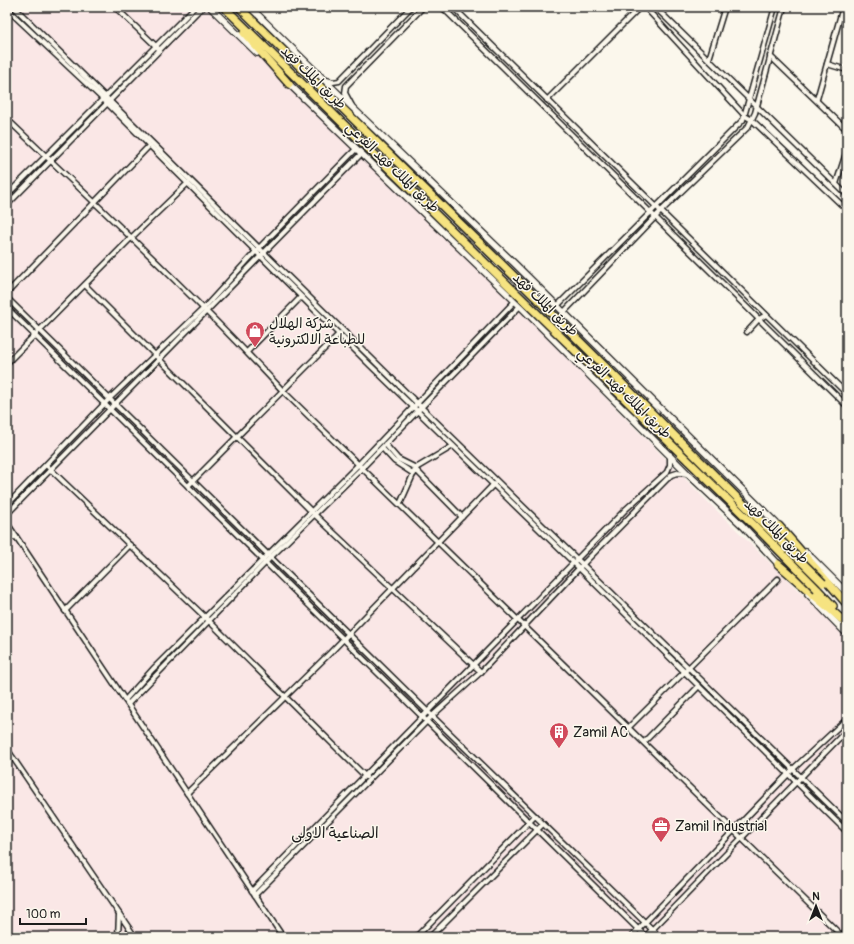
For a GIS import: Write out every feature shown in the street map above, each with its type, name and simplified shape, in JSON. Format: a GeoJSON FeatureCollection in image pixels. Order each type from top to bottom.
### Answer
{"type":"FeatureCollection","features":[{"type":"Feature","properties":{"kind":"highway"},"geometry":{"type":"LineString","coordinates":[[223,7],[289,84]]}},
{"type":"Feature","properties":{"kind":"highway","name":"طريق الملك فهد"},"geometry":{"type":"LineString","coordinates":[[223,7],[737,509],[817,589],[847,623]]}},
{"type":"Feature","properties":{"kind":"highway","name":"طريق الملك فهد"},"geometry":{"type":"LineString","coordinates":[[239,7],[847,605]]}},
{"type":"Feature","properties":{"kind":"highway"},"geometry":{"type":"LineString","coordinates":[[779,526],[847,605]]}},
{"type":"Feature","properties":{"kind":"highway"},"geometry":{"type":"LineString","coordinates":[[778,564],[847,623]]}},
{"type":"Feature","properties":{"kind":"main road","name":"طريق الملك فهد الفرعي"},"geometry":{"type":"LineString","coordinates":[[250,7],[557,306],[847,593]]}},
{"type":"Feature","properties":{"kind":"main road","name":"طريق الملك فهد الفرعي"},"geometry":{"type":"LineString","coordinates":[[211,8],[515,301],[670,454],[688,474],[743,526],[847,634]]}},
{"type":"Feature","properties":{"kind":"main road"},"geometry":{"type":"LineString","coordinates":[[592,378],[641,418],[652,419],[656,414],[654,409],[622,372]]}},
{"type":"Feature","properties":{"kind":"street"},"geometry":{"type":"LineString","coordinates":[[14,7],[108,102],[149,146],[188,183],[338,334],[580,568],[847,832]]}},
{"type":"Feature","properties":{"kind":"street"},"geometry":{"type":"LineString","coordinates":[[115,7],[160,50]]}},
{"type":"Feature","properties":{"kind":"street"},"geometry":{"type":"LineString","coordinates":[[7,195],[155,45],[195,7]]}},
{"type":"Feature","properties":{"kind":"street"},"geometry":{"type":"LineString","coordinates":[[7,205],[198,11],[205,7],[211,8]]}},
{"type":"Feature","properties":{"kind":"street"},"geometry":{"type":"LineString","coordinates":[[322,78],[333,82],[339,82],[411,7]]}},
{"type":"Feature","properties":{"kind":"street"},"geometry":{"type":"LineString","coordinates":[[356,111],[345,92],[346,86],[423,7]]}},
{"type":"Feature","properties":{"kind":"street"},"geometry":{"type":"LineString","coordinates":[[442,7],[847,406]]}},
{"type":"Feature","properties":{"kind":"street"},"geometry":{"type":"LineString","coordinates":[[453,7],[847,394]]}},
{"type":"Feature","properties":{"kind":"street"},"geometry":{"type":"LineString","coordinates":[[547,100],[640,7]]}},
{"type":"Feature","properties":{"kind":"street"},"geometry":{"type":"LineString","coordinates":[[645,7],[745,116],[752,120],[847,210]]}},
{"type":"Feature","properties":{"kind":"street"},"geometry":{"type":"LineString","coordinates":[[655,7],[847,195]]}},
{"type":"Feature","properties":{"kind":"street"},"geometry":{"type":"LineString","coordinates":[[709,59],[725,9],[720,7]]}},
{"type":"Feature","properties":{"kind":"street"},"geometry":{"type":"LineString","coordinates":[[557,306],[745,116],[748,98],[775,7]]}},
{"type":"Feature","properties":{"kind":"street"},"geometry":{"type":"LineString","coordinates":[[563,312],[656,218],[660,212],[748,127],[752,120],[784,7]]}},
{"type":"Feature","properties":{"kind":"street"},"geometry":{"type":"LineString","coordinates":[[817,99],[843,7]]}},
{"type":"Feature","properties":{"kind":"street"},"geometry":{"type":"LineString","coordinates":[[7,9],[103,97]]}},
{"type":"Feature","properties":{"kind":"street"},"geometry":{"type":"LineString","coordinates":[[842,13],[847,15]]}},
{"type":"Feature","properties":{"kind":"street"},"geometry":{"type":"LineString","coordinates":[[770,56],[817,99],[847,130]]}},
{"type":"Feature","properties":{"kind":"street"},"geometry":{"type":"LineString","coordinates":[[827,64],[847,70]]}},
{"type":"Feature","properties":{"kind":"street"},"geometry":{"type":"LineString","coordinates":[[108,102],[192,180],[847,822]]}},
{"type":"Feature","properties":{"kind":"street"},"geometry":{"type":"LineString","coordinates":[[7,119],[95,202],[247,352],[283,391],[525,624],[842,936],[847,930]]}},
{"type":"Feature","properties":{"kind":"street"},"geometry":{"type":"LineString","coordinates":[[82,120],[88,123]]}},
{"type":"Feature","properties":{"kind":"street"},"geometry":{"type":"LineString","coordinates":[[7,293],[149,146]]}},
{"type":"Feature","properties":{"kind":"street"},"geometry":{"type":"LineString","coordinates":[[7,514],[52,470],[110,408],[160,360],[260,247],[356,149]]}},
{"type":"Feature","properties":{"kind":"street"},"geometry":{"type":"LineString","coordinates":[[836,184],[847,150]]}},
{"type":"Feature","properties":{"kind":"street"},"geometry":{"type":"LineString","coordinates":[[7,505],[110,398],[199,312],[205,310],[261,256],[264,251],[361,154]]}},
{"type":"Feature","properties":{"kind":"street"},"geometry":{"type":"LineString","coordinates":[[7,363],[131,238],[192,180]]}},
{"type":"Feature","properties":{"kind":"street"},"geometry":{"type":"LineString","coordinates":[[311,196],[315,200]]}},
{"type":"Feature","properties":{"kind":"street"},"geometry":{"type":"LineString","coordinates":[[85,284],[313,513],[481,672]]}},
{"type":"Feature","properties":{"kind":"street"},"geometry":{"type":"LineString","coordinates":[[247,352],[301,297]]}},
{"type":"Feature","properties":{"kind":"street"},"geometry":{"type":"LineString","coordinates":[[7,298],[432,716],[660,937]]}},
{"type":"Feature","properties":{"kind":"street"},"geometry":{"type":"LineString","coordinates":[[420,405],[463,356],[515,301]]}},
{"type":"Feature","properties":{"kind":"street"},"geometry":{"type":"LineString","coordinates":[[127,702],[269,556],[520,306]]}},
{"type":"Feature","properties":{"kind":"street"},"geometry":{"type":"LineString","coordinates":[[7,308],[645,937],[847,730]]}},
{"type":"Feature","properties":{"kind":"street"},"geometry":{"type":"LineString","coordinates":[[747,332],[766,315]]}},
{"type":"Feature","properties":{"kind":"street"},"geometry":{"type":"LineString","coordinates":[[188,486],[343,329]]}},
{"type":"Feature","properties":{"kind":"street"},"geometry":{"type":"LineString","coordinates":[[463,356],[467,360]]}},
{"type":"Feature","properties":{"kind":"street"},"geometry":{"type":"LineString","coordinates":[[150,360],[160,360]]}},
{"type":"Feature","properties":{"kind":"street"},"geometry":{"type":"LineString","coordinates":[[361,466],[384,446],[416,409]]}},
{"type":"Feature","properties":{"kind":"street"},"geometry":{"type":"LineString","coordinates":[[384,446],[394,461],[415,471],[462,517]]}},
{"type":"Feature","properties":{"kind":"street"},"geometry":{"type":"LineString","coordinates":[[400,504],[415,471],[453,446]]}},
{"type":"Feature","properties":{"kind":"street"},"geometry":{"type":"LineString","coordinates":[[252,891],[626,509],[667,472],[670,465],[670,454]]}},
{"type":"Feature","properties":{"kind":"street"},"geometry":{"type":"LineString","coordinates":[[46,464],[285,696],[369,780]]}},
{"type":"Feature","properties":{"kind":"street"},"geometry":{"type":"LineString","coordinates":[[255,895],[432,716],[481,672],[583,564],[671,476],[676,473],[688,474]]}},
{"type":"Feature","properties":{"kind":"street"},"geometry":{"type":"LineString","coordinates":[[187,793],[330,653],[342,638],[497,480]]}},
{"type":"Feature","properties":{"kind":"street"},"geometry":{"type":"LineString","coordinates":[[626,509],[631,515]]}},
{"type":"Feature","properties":{"kind":"street"},"geometry":{"type":"LineString","coordinates":[[7,523],[283,937]]}},
{"type":"Feature","properties":{"kind":"street"},"geometry":{"type":"LineString","coordinates":[[7,538],[16,537]]}},
{"type":"Feature","properties":{"kind":"street"},"geometry":{"type":"LineString","coordinates":[[66,611],[130,545]]}},
{"type":"Feature","properties":{"kind":"street"},"geometry":{"type":"LineString","coordinates":[[629,728],[691,668],[778,579]]}},
{"type":"Feature","properties":{"kind":"street"},"geometry":{"type":"LineString","coordinates":[[550,588],[555,593]]}},
{"type":"Feature","properties":{"kind":"street"},"geometry":{"type":"LineString","coordinates":[[127,702],[153,669],[207,620]]}},
{"type":"Feature","properties":{"kind":"street"},"geometry":{"type":"LineString","coordinates":[[644,742],[698,686]]}},
{"type":"Feature","properties":{"kind":"street"},"geometry":{"type":"LineString","coordinates":[[632,937],[788,774],[847,719]]}},
{"type":"Feature","properties":{"kind":"street"},"geometry":{"type":"LineString","coordinates":[[7,749],[135,937]]}},
{"type":"Feature","properties":{"kind":"street"},"geometry":{"type":"LineString","coordinates":[[416,937],[535,816]]}},
{"type":"Feature","properties":{"kind":"street"},"geometry":{"type":"LineString","coordinates":[[430,937],[543,824]]}},
{"type":"Feature","properties":{"kind":"street"},"geometry":{"type":"LineString","coordinates":[[441,912],[449,917]]}},
{"type":"Feature","properties":{"kind":"street"},"geometry":{"type":"LineString","coordinates":[[118,937],[119,914]]}},
{"type":"Feature","properties":{"kind":"shaded area"},"geometry":{"type":"Polygon","coordinates":[[[7,7],[209,7],[522,313],[709,503],[847,638],[847,937],[7,937],[7,7]]]}},
{"type":"Feature","properties":{"kind":"place","name":"شركة الهلال للطباعة الالكترونية"},"geometry":{"type":"Point","coordinates":[255,348]}},
{"type":"Feature","properties":{"kind":"place","name":"Zamil AC"},"geometry":{"type":"Point","coordinates":[559,749]}},
{"type":"Feature","properties":{"kind":"place","name":"Zamil Industrial"},"geometry":{"type":"Point","coordinates":[661,843]}},
{"type":"Feature","properties":{"kind":"district","name":"الصناعية الاولى"},"geometry":{"type":"Point","coordinates":[335,833]}}]}
